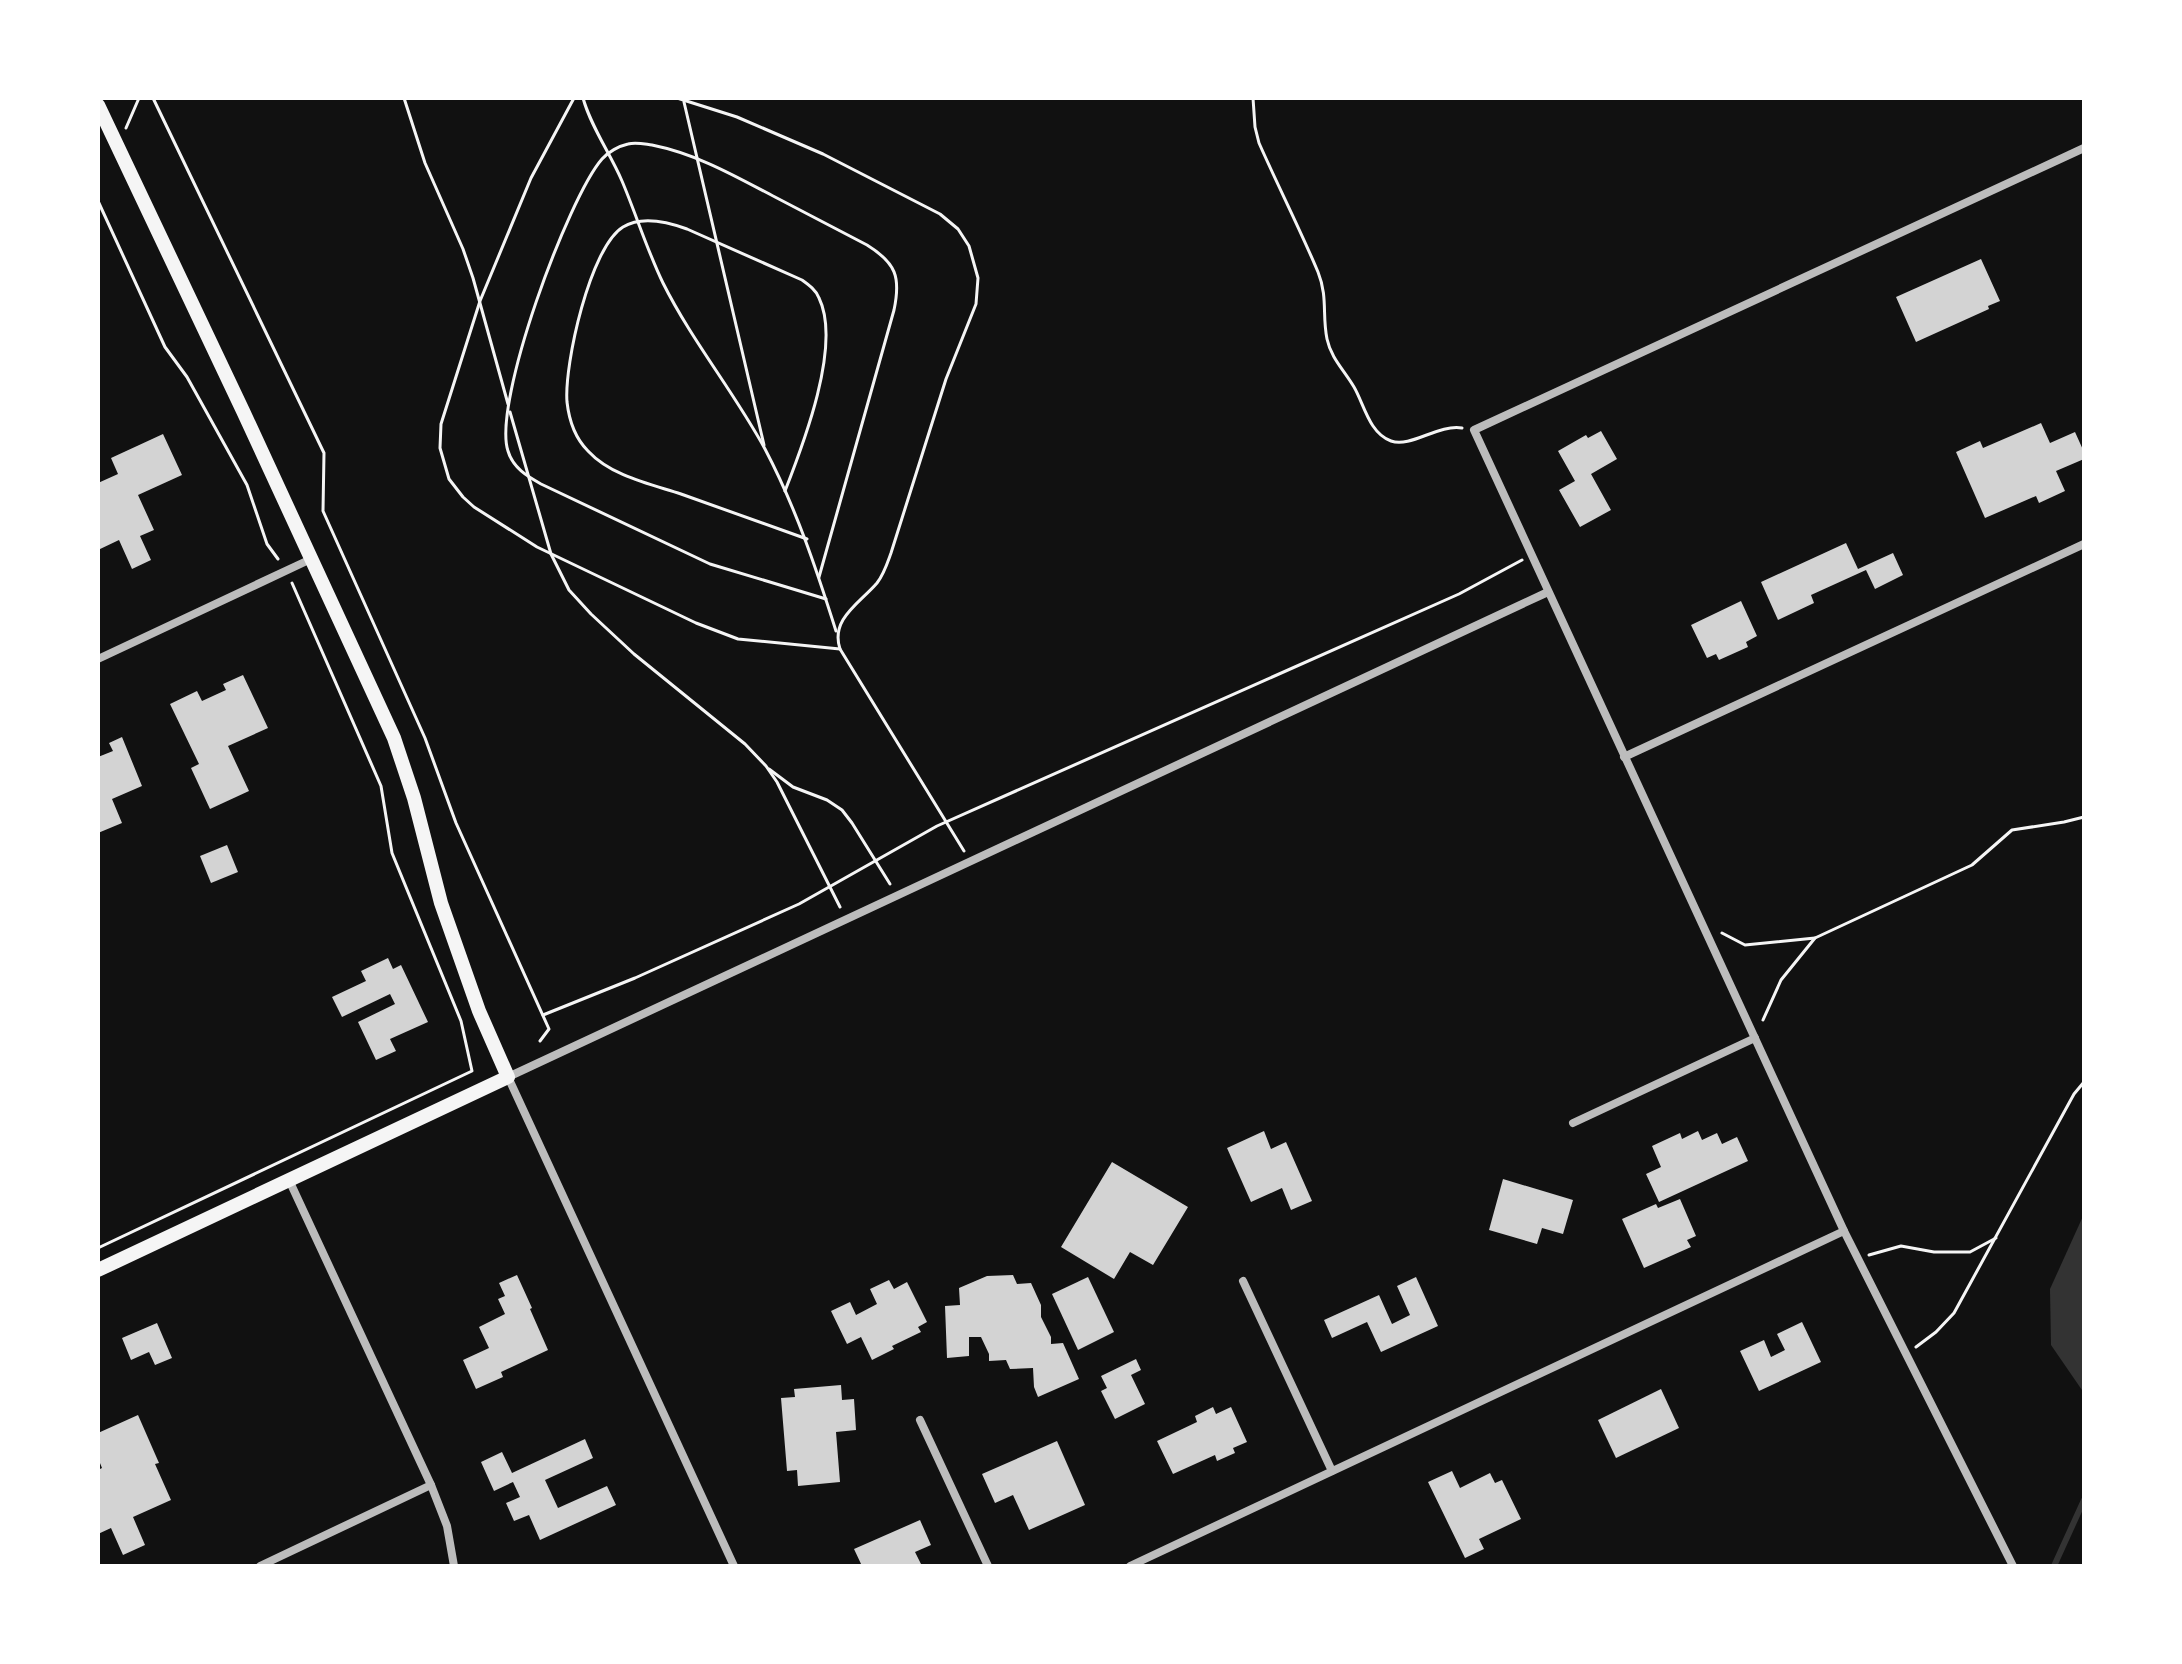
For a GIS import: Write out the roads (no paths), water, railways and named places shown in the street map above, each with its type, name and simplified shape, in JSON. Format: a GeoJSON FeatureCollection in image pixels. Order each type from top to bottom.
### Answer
{"type":"FeatureCollection","features":[{"type":"Feature","properties":{"kind":"main road"},"geometry":{"type":"LineString","coordinates":[[98,105],[402,759],[441,903],[479,1011],[508,1077],[98,1270]]}},
{"type":"Feature","properties":{"kind":"street"},"geometry":{"type":"LineString","coordinates":[[2013,1566],[1844,1231],[1474,430],[2084,148]]}},
{"type":"Feature","properties":{"kind":"street"},"geometry":{"type":"LineString","coordinates":[[1624,757],[2084,544]]}},
{"type":"Feature","properties":{"kind":"street"},"geometry":{"type":"LineString","coordinates":[[98,659],[311,559]]}},
{"type":"Feature","properties":{"kind":"street"},"geometry":{"type":"LineString","coordinates":[[734,1566],[508,1077],[1548,592]]}},
{"type":"Feature","properties":{"kind":"street"},"geometry":{"type":"LineString","coordinates":[[1573,1123],[1755,1038]]}},
{"type":"Feature","properties":{"kind":"street"},"geometry":{"type":"LineString","coordinates":[[289,1180],[431,1485],[447,1526],[454,1566]]}},
{"type":"Feature","properties":{"kind":"street"},"geometry":{"type":"LineString","coordinates":[[1130,1566],[1844,1231]]}},
{"type":"Feature","properties":{"kind":"street"},"geometry":{"type":"LineString","coordinates":[[1243,1281],[1332,1471]]}},
{"type":"Feature","properties":{"kind":"street"},"geometry":{"type":"LineString","coordinates":[[920,1420],[988,1566]]}},
{"type":"Feature","properties":{"kind":"street"},"geometry":{"type":"LineString","coordinates":[[260,1566],[431,1485]]}},
{"type":"Feature","properties":{"kind":"waterway"},"geometry":{"type":"LineString","coordinates":[[2054,1566],[2084,1500]]}}]}
